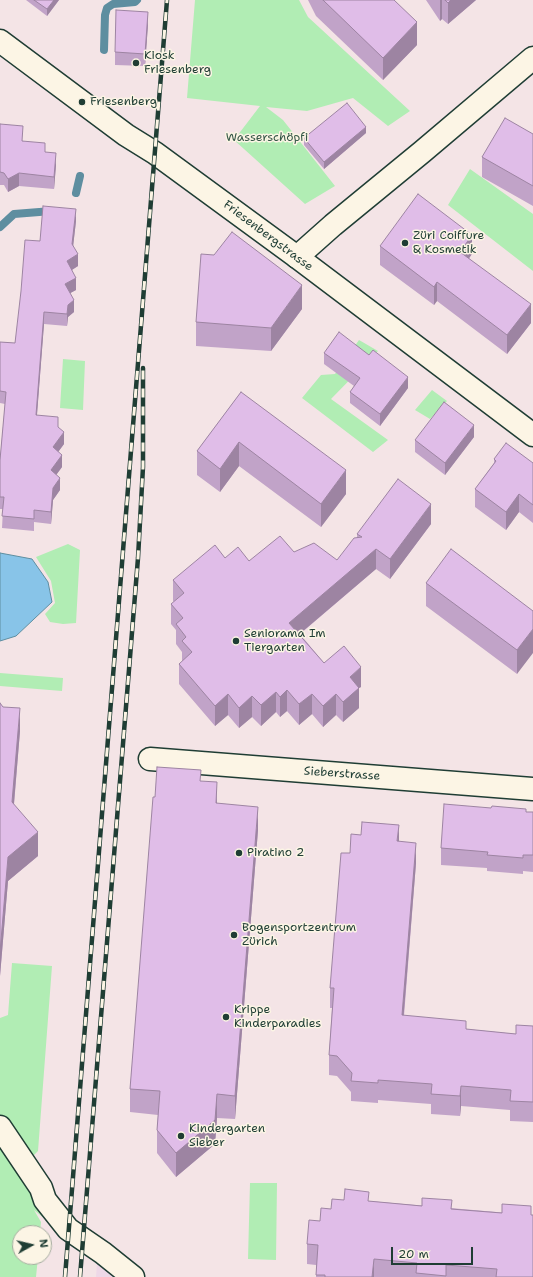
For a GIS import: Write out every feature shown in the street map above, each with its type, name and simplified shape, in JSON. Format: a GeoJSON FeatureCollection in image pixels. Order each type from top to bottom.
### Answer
{"type":"FeatureCollection","features":[{"type":"Feature","properties":{"kind":"street","name":"Friesenbergstrasse"},"geometry":{"type":"LineString","coordinates":[[0,41],[126,135],[155,153],[297,257],[533,435]]}},
{"type":"Feature","properties":{"kind":"street"},"geometry":{"type":"LineString","coordinates":[[297,257],[333,225],[533,58]]}},
{"type":"Feature","properties":{"kind":"street","name":"Sieberstrasse"},"geometry":{"type":"LineString","coordinates":[[150,759],[533,789]]}},
{"type":"Feature","properties":{"kind":"street"},"geometry":{"type":"LineString","coordinates":[[0,1126],[41,1188],[45,1200],[68,1229],[133,1277]]}},
{"type":"Feature","properties":{"kind":"shaded area"},"geometry":{"type":"Polygon","coordinates":[[[97,1263],[116,1277],[96,1277],[97,1263]]]}},
{"type":"Feature","properties":{"kind":"green space","name":"Wasserschöpfi"},"geometry":{"type":"Polygon","coordinates":[[[195,0],[299,0],[308,17],[410,111],[388,126],[353,98],[307,111],[266,107],[283,120],[335,186],[305,204],[234,140],[260,106],[187,98],[195,0]]]}},
{"type":"Feature","properties":{"kind":"green space"},"geometry":{"type":"Polygon","coordinates":[[[470,169],[533,214],[533,271],[448,205],[470,169]]]}},
{"type":"Feature","properties":{"kind":"green space"},"geometry":{"type":"Polygon","coordinates":[[[359,340],[378,351],[331,399],[388,440],[373,452],[302,398],[321,375],[335,374],[359,340]]]}},
{"type":"Feature","properties":{"kind":"green space"},"geometry":{"type":"Polygon","coordinates":[[[63,359],[85,361],[83,410],[60,408],[63,359]]]}},
{"type":"Feature","properties":{"kind":"green space"},"geometry":{"type":"Polygon","coordinates":[[[432,390],[447,401],[430,419],[415,410],[432,390]]]}},
{"type":"Feature","properties":{"kind":"green space"},"geometry":{"type":"Polygon","coordinates":[[[68,544],[80,550],[76,623],[63,624],[50,622],[45,614],[55,603],[51,581],[36,557],[68,544]]]}},
{"type":"Feature","properties":{"kind":"green space"},"geometry":{"type":"Polygon","coordinates":[[[0,673],[63,678],[62,691],[0,686],[0,673]]]}},
{"type":"Feature","properties":{"kind":"green space"},"geometry":{"type":"Polygon","coordinates":[[[12,963],[52,966],[38,1151],[31,1158],[0,1117],[0,1018],[8,1015],[12,963]]]}},
{"type":"Feature","properties":{"kind":"green space"},"geometry":{"type":"Polygon","coordinates":[[[0,1144],[50,1223],[34,1210],[41,1222],[41,1225],[12,1225],[12,1265],[37,1265],[36,1277],[0,1277],[0,1144]]]}},
{"type":"Feature","properties":{"kind":"green space"},"geometry":{"type":"Polygon","coordinates":[[[250,1183],[277,1183],[276,1260],[248,1259],[250,1183]]]}},
{"type":"Feature","properties":{"kind":"water"},"geometry":{"type":"Polygon","coordinates":[[[0,553],[32,559],[48,582],[52,602],[16,636],[0,641],[0,553]]]}},
{"type":"Feature","properties":{"kind":"building"},"geometry":{"type":"Polygon","coordinates":[[[34,0],[54,0],[47,9],[34,0]]]}},
{"type":"Feature","properties":{"kind":"building"},"geometry":{"type":"Polygon","coordinates":[[[323,0],[394,0],[417,22],[383,58],[323,0]]]}},
{"type":"Feature","properties":{"kind":"building"},"geometry":{"type":"Polygon","coordinates":[[[116,10],[148,12],[145,54],[115,52],[116,10]]]}},
{"type":"Feature","properties":{"kind":"building"},"geometry":{"type":"Polygon","coordinates":[[[347,103],[366,127],[324,162],[304,138],[347,103]]]}},
{"type":"Feature","properties":{"kind":"building"},"geometry":{"type":"Polygon","coordinates":[[[505,118],[533,134],[533,186],[482,157],[505,118]]]}},
{"type":"Feature","properties":{"kind":"building"},"geometry":{"type":"Polygon","coordinates":[[[0,124],[23,126],[22,141],[45,143],[45,152],[56,153],[54,177],[19,173],[8,179],[4,173],[0,172],[0,124]]]}},
{"type":"Feature","properties":{"kind":"building"},"geometry":{"type":"Polygon","coordinates":[[[418,194],[472,235],[460,252],[531,304],[507,335],[437,282],[434,287],[380,246],[418,194]]]}},
{"type":"Feature","properties":{"kind":"building"},"geometry":{"type":"Polygon","coordinates":[[[43,206],[76,209],[72,244],[78,254],[67,261],[76,278],[65,284],[74,300],[68,305],[67,314],[44,312],[36,415],[58,417],[58,427],[64,432],[53,447],[62,455],[51,470],[60,478],[53,488],[51,512],[34,510],[34,519],[2,516],[4,497],[0,497],[0,460],[6,392],[0,391],[0,342],[15,343],[25,240],[40,241],[43,206]]]}},
{"type":"Feature","properties":{"kind":"building"},"geometry":{"type":"Polygon","coordinates":[[[232,232],[302,285],[271,328],[196,322],[201,254],[214,255],[232,232]]]}},
{"type":"Feature","properties":{"kind":"building"},"geometry":{"type":"Polygon","coordinates":[[[339,332],[369,355],[373,350],[408,377],[380,414],[350,392],[360,378],[324,353],[339,332]]]}},
{"type":"Feature","properties":{"kind":"building"},"geometry":{"type":"Polygon","coordinates":[[[241,392],[346,470],[321,504],[239,442],[220,469],[197,451],[241,392]]]}},
{"type":"Feature","properties":{"kind":"building"},"geometry":{"type":"Polygon","coordinates":[[[444,402],[474,425],[445,463],[415,440],[444,402]]]}},
{"type":"Feature","properties":{"kind":"building"},"geometry":{"type":"Polygon","coordinates":[[[506,443],[533,463],[533,505],[519,494],[506,512],[475,489],[496,461],[494,459],[506,443]]]}},
{"type":"Feature","properties":{"kind":"building","name":"Seniorama Im Tiergarten"},"geometry":{"type":"Polygon","coordinates":[[[398,479],[431,504],[390,559],[376,549],[289,623],[324,663],[344,646],[361,667],[350,677],[359,688],[343,702],[336,694],[323,706],[312,694],[299,704],[287,690],[280,697],[276,692],[261,705],[252,696],[239,708],[228,694],[215,706],[179,664],[192,652],[182,641],[186,637],[176,624],[183,618],[171,604],[184,593],[173,580],[215,545],[225,558],[238,547],[249,561],[280,536],[294,552],[314,543],[337,560],[354,538],[362,537],[357,534],[398,479]]]}},
{"type":"Feature","properties":{"kind":"building"},"geometry":{"type":"Polygon","coordinates":[[[451,549],[533,611],[533,629],[517,650],[426,583],[451,549]]]}},
{"type":"Feature","properties":{"kind":"building"},"geometry":{"type":"Polygon","coordinates":[[[0,703],[3,707],[20,708],[12,802],[38,832],[8,857],[0,952],[0,703]]]}},
{"type":"Feature","properties":{"kind":"building"},"geometry":{"type":"Polygon","coordinates":[[[157,767],[201,770],[200,781],[217,782],[216,803],[258,807],[235,1096],[217,1094],[215,1120],[176,1153],[157,1130],[160,1091],[130,1089],[153,797],[155,797],[157,767]]]}},
{"type":"Feature","properties":{"kind":"building"},"geometry":{"type":"Polygon","coordinates":[[[444,804],[526,809],[526,812],[533,812],[533,855],[523,855],[523,858],[487,855],[488,852],[441,848],[444,804]]]}},
{"type":"Feature","properties":{"kind":"building"},"geometry":{"type":"Polygon","coordinates":[[[362,822],[399,825],[397,841],[416,843],[402,1015],[466,1021],[466,1029],[516,1034],[516,1025],[533,1026],[533,1102],[510,1101],[511,1090],[461,1086],[460,1096],[431,1094],[432,1084],[378,1080],[378,1083],[351,1081],[352,1073],[337,1056],[329,1055],[334,988],[330,988],[341,853],[350,853],[351,834],[361,835],[362,822]]]}},
{"type":"Feature","properties":{"kind":"building"},"geometry":{"type":"Polygon","coordinates":[[[345,1189],[369,1192],[368,1201],[422,1206],[422,1198],[452,1200],[451,1209],[502,1213],[502,1204],[531,1206],[531,1215],[533,1215],[533,1277],[496,1277],[497,1269],[446,1265],[446,1276],[416,1273],[417,1263],[374,1259],[372,1277],[325,1277],[325,1275],[316,1275],[318,1245],[307,1244],[309,1220],[320,1221],[321,1208],[331,1209],[332,1199],[344,1200],[345,1189]]]}},
{"type":"Feature","properties":{"kind":"waterway"},"geometry":{"type":"LineString","coordinates":[[104,50],[105,15],[107,8],[113,4],[135,2],[137,0]]}},
{"type":"Feature","properties":{"kind":"waterway"},"geometry":{"type":"LineString","coordinates":[[76,193],[80,176]]}},
{"type":"Feature","properties":{"kind":"waterway"},"geometry":{"type":"LineString","coordinates":[[0,227],[14,214],[52,211]]}},
{"type":"Feature","properties":{"kind":"railway"},"geometry":{"type":"LineString","coordinates":[[65,1277],[167,0]]}},
{"type":"Feature","properties":{"kind":"railway"},"geometry":{"type":"LineString","coordinates":[[80,1277],[138,558],[143,467],[143,368]]}},
{"type":"Feature","properties":{"kind":"place","name":"Kiosk Friesenberg"},"geometry":{"type":"Point","coordinates":[136,63]}},
{"type":"Feature","properties":{"kind":"place","name":"Friesenberg"},"geometry":{"type":"Point","coordinates":[82,102]}},
{"type":"Feature","properties":{"kind":"place","name":"Züri Coiffure & Kosmetik"},"geometry":{"type":"Point","coordinates":[405,243]}},
{"type":"Feature","properties":{"kind":"place","name":"Seniorama Im Tiergarten"},"geometry":{"type":"Point","coordinates":[236,641]}},
{"type":"Feature","properties":{"kind":"place","name":"Piratino 2"},"geometry":{"type":"Point","coordinates":[239,853]}},
{"type":"Feature","properties":{"kind":"place","name":"Bogensportzentrum Zürich"},"geometry":{"type":"Point","coordinates":[234,935]}},
{"type":"Feature","properties":{"kind":"place","name":"Krippe Kinderparadies"},"geometry":{"type":"Point","coordinates":[226,1017]}},
{"type":"Feature","properties":{"kind":"place","name":"Kindergarten Sieber"},"geometry":{"type":"Point","coordinates":[181,1136]}}]}
